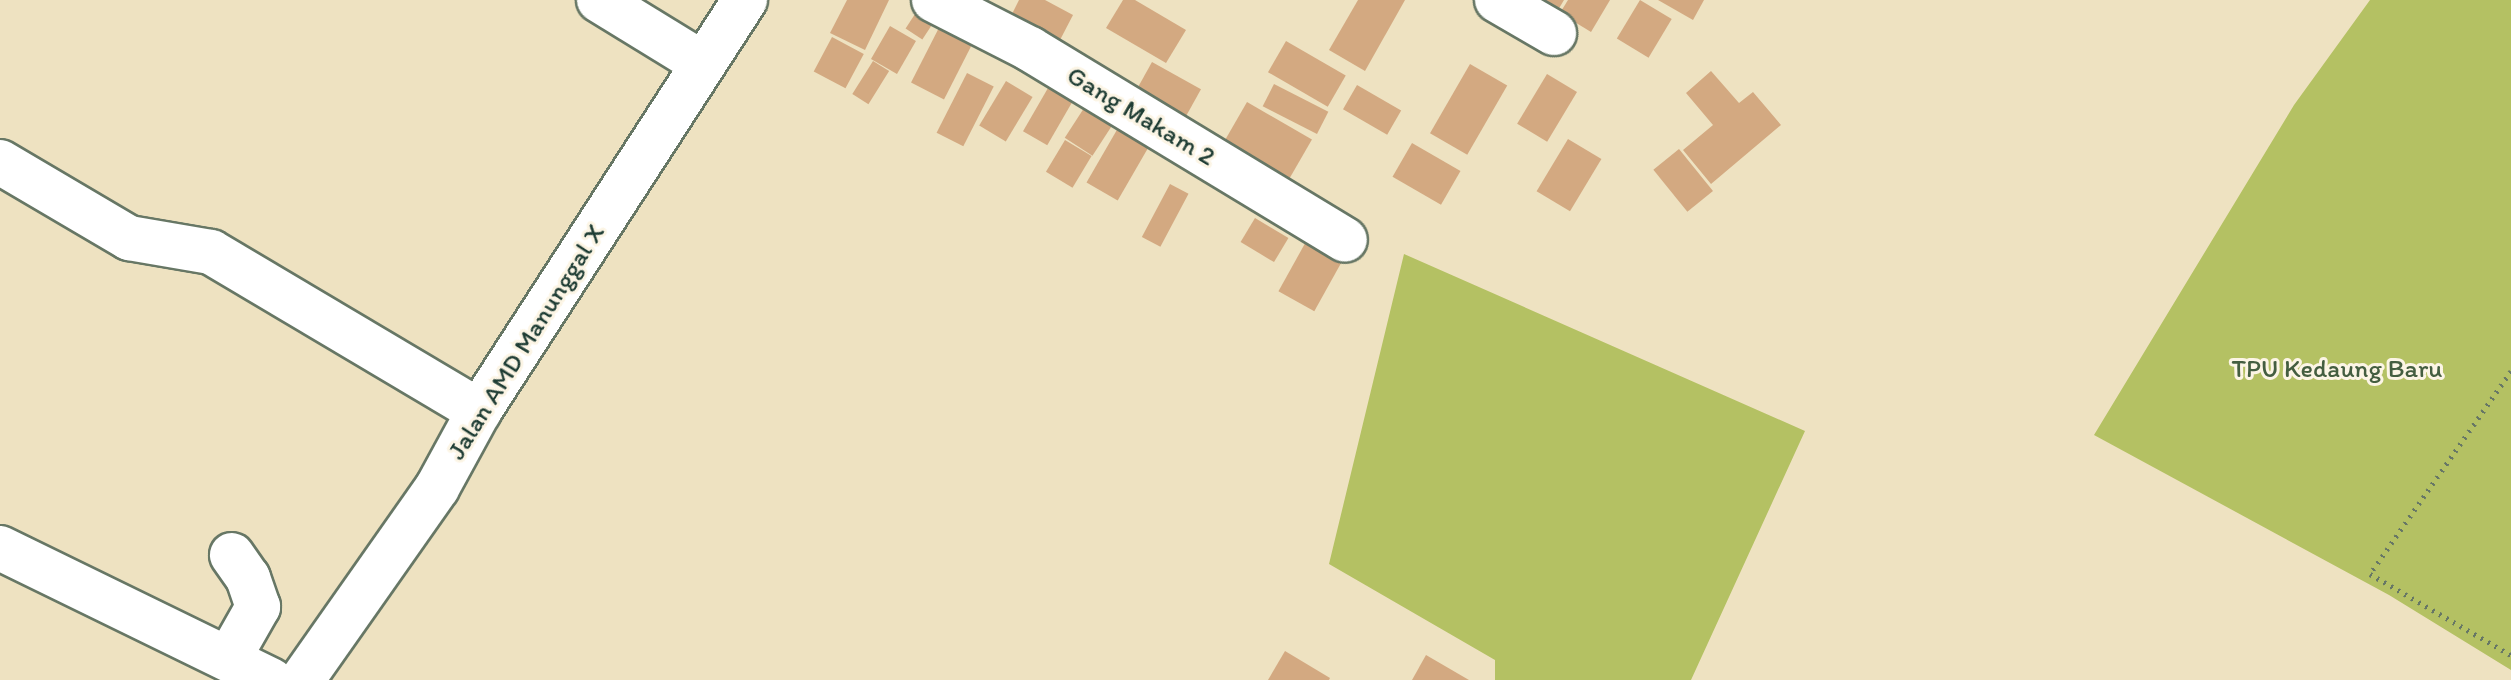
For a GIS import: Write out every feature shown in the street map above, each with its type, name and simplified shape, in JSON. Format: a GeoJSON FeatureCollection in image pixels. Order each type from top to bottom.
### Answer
{"type":"FeatureCollection","features":[{"type":"Feature","properties":{"kind":"street"},"geometry":{"type":"LineString","coordinates":[[599,0],[702,63]]}},
{"type":"Feature","properties":{"kind":"street","name":"Jalan AMD Manunggal X"},"geometry":{"type":"LineString","coordinates":[[302,680],[437,488],[479,411],[745,0]]}},
{"type":"Feature","properties":{"kind":"street","name":"Gang Makam 2"},"geometry":{"type":"LineString","coordinates":[[934,0],[1030,49],[1345,240]]}},
{"type":"Feature","properties":{"kind":"street"},"geometry":{"type":"LineString","coordinates":[[1497,0],[1554,33]]}},
{"type":"Feature","properties":{"kind":"street"},"geometry":{"type":"LineString","coordinates":[[0,162],[129,238],[211,252],[479,411]]}},
{"type":"Feature","properties":{"kind":"street"},"geometry":{"type":"LineString","coordinates":[[0,548],[271,680]]}},
{"type":"Feature","properties":{"kind":"street"},"geometry":{"type":"LineString","coordinates":[[229,658],[258,607],[248,578],[232,555]]}},
{"type":"Feature","properties":{"kind":"path"},"geometry":{"type":"LineString","coordinates":[[2511,371],[2370,574],[2511,655]]}},
{"type":"Feature","properties":{"kind":"green space","name":"TPU Kedaung Baru"},"geometry":{"type":"Polygon","coordinates":[[[2370,0],[2511,0],[2511,670],[2389,595],[2094,435],[2294,105],[2370,0]]]}},
{"type":"Feature","properties":{"kind":"green space"},"geometry":{"type":"Polygon","coordinates":[[[1404,254],[1805,431],[1691,680],[1495,680],[1495,660],[1329,564],[1404,254]]]}},
{"type":"Feature","properties":{"kind":"building"},"geometry":{"type":"Polygon","coordinates":[[[847,0],[889,0],[865,50],[830,33],[847,0]]]}},
{"type":"Feature","properties":{"kind":"building"},"geometry":{"type":"Polygon","coordinates":[[[1019,0],[1045,0],[1073,15],[1060,40],[1012,14],[1019,0]]]}},
{"type":"Feature","properties":{"kind":"building"},"geometry":{"type":"Polygon","coordinates":[[[1123,0],[1135,0],[1186,30],[1166,63],[1106,28],[1123,0]]]}},
{"type":"Feature","properties":{"kind":"building"},"geometry":{"type":"Polygon","coordinates":[[[1358,0],[1405,0],[1365,71],[1329,50],[1358,0]]]}},
{"type":"Feature","properties":{"kind":"building"},"geometry":{"type":"Polygon","coordinates":[[[1542,0],[1564,0],[1558,10],[1542,0]]]}},
{"type":"Feature","properties":{"kind":"building"},"geometry":{"type":"Polygon","coordinates":[[[1568,0],[1610,0],[1591,32],[1560,13],[1568,0]]]}},
{"type":"Feature","properties":{"kind":"building"},"geometry":{"type":"Polygon","coordinates":[[[1640,0],[1672,19],[1649,58],[1617,39],[1640,0]]]}},
{"type":"Feature","properties":{"kind":"building"},"geometry":{"type":"Polygon","coordinates":[[[1658,0],[1704,0],[1693,20],[1658,0]]]}},
{"type":"Feature","properties":{"kind":"building"},"geometry":{"type":"Polygon","coordinates":[[[917,11],[934,22],[922,40],[906,29],[917,11]]]}},
{"type":"Feature","properties":{"kind":"building"},"geometry":{"type":"Polygon","coordinates":[[[946,14],[979,31],[944,99],[911,83],[946,14]]]}},
{"type":"Feature","properties":{"kind":"building"},"geometry":{"type":"Polygon","coordinates":[[[890,26],[916,41],[897,74],[871,59],[890,26]]]}},
{"type":"Feature","properties":{"kind":"building"},"geometry":{"type":"Polygon","coordinates":[[[832,37],[864,54],[845,88],[814,71],[832,37]]]}},
{"type":"Feature","properties":{"kind":"building"},"geometry":{"type":"Polygon","coordinates":[[[1286,41],[1346,76],[1328,107],[1268,72],[1286,41]]]}},
{"type":"Feature","properties":{"kind":"building"},"geometry":{"type":"Polygon","coordinates":[[[873,61],[889,71],[868,104],[852,94],[873,61]]]}},
{"type":"Feature","properties":{"kind":"building"},"geometry":{"type":"Polygon","coordinates":[[[1152,62],[1201,89],[1179,129],[1130,101],[1152,62]]]}},
{"type":"Feature","properties":{"kind":"building"},"geometry":{"type":"Polygon","coordinates":[[[1470,64],[1507,86],[1467,155],[1430,133],[1470,64]]]}},
{"type":"Feature","properties":{"kind":"building"},"geometry":{"type":"Polygon","coordinates":[[[1711,71],[1739,103],[1753,92],[1781,125],[1711,184],[1683,150],[1713,125],[1686,93],[1711,71]]]}},
{"type":"Feature","properties":{"kind":"building"},"geometry":{"type":"Polygon","coordinates":[[[967,73],[994,87],[963,146],[937,133],[967,73]]]}},
{"type":"Feature","properties":{"kind":"building"},"geometry":{"type":"Polygon","coordinates":[[[1547,74],[1577,92],[1547,142],[1517,124],[1547,74]]]}},
{"type":"Feature","properties":{"kind":"building"},"geometry":{"type":"Polygon","coordinates":[[[1006,81],[1033,97],[1006,142],[979,126],[1006,81]]]}},
{"type":"Feature","properties":{"kind":"building"},"geometry":{"type":"Polygon","coordinates":[[[1274,84],[1328,112],[1317,134],[1263,106],[1274,84]]]}},
{"type":"Feature","properties":{"kind":"building"},"geometry":{"type":"Polygon","coordinates":[[[1357,85],[1401,110],[1387,135],[1343,109],[1357,85]]]}},
{"type":"Feature","properties":{"kind":"building"},"geometry":{"type":"Polygon","coordinates":[[[1048,88],[1072,102],[1047,145],[1023,131],[1048,88]]]}},
{"type":"Feature","properties":{"kind":"building"},"geometry":{"type":"Polygon","coordinates":[[[1247,102],[1312,140],[1283,190],[1218,152],[1247,102]]]}},
{"type":"Feature","properties":{"kind":"building"},"geometry":{"type":"Polygon","coordinates":[[[1086,105],[1114,123],[1092,156],[1065,138],[1086,105]]]}},
{"type":"Feature","properties":{"kind":"building"},"geometry":{"type":"Polygon","coordinates":[[[1118,128],[1149,146],[1118,201],[1086,183],[1118,128]]]}},
{"type":"Feature","properties":{"kind":"building"},"geometry":{"type":"Polygon","coordinates":[[[1568,139],[1601,159],[1570,211],[1537,191],[1568,139]]]}},
{"type":"Feature","properties":{"kind":"building"},"geometry":{"type":"Polygon","coordinates":[[[1065,140],[1092,156],[1073,188],[1046,172],[1065,140]]]}},
{"type":"Feature","properties":{"kind":"building"},"geometry":{"type":"Polygon","coordinates":[[[1412,143],[1460,171],[1441,205],[1392,177],[1412,143]]]}},
{"type":"Feature","properties":{"kind":"building"},"geometry":{"type":"Polygon","coordinates":[[[1679,149],[1713,191],[1687,212],[1653,170],[1679,149]]]}},
{"type":"Feature","properties":{"kind":"building"},"geometry":{"type":"Polygon","coordinates":[[[1170,184],[1189,194],[1160,247],[1142,237],[1170,184]]]}},
{"type":"Feature","properties":{"kind":"building"},"geometry":{"type":"Polygon","coordinates":[[[1255,218],[1288,238],[1274,262],[1241,242],[1255,218]]]}},
{"type":"Feature","properties":{"kind":"building"},"geometry":{"type":"Polygon","coordinates":[[[1308,238],[1344,258],[1314,311],[1278,291],[1308,238]]]}},
{"type":"Feature","properties":{"kind":"building"},"geometry":{"type":"Polygon","coordinates":[[[1285,651],[1330,678],[1329,680],[1268,680],[1285,651]]]}},
{"type":"Feature","properties":{"kind":"building"},"geometry":{"type":"Polygon","coordinates":[[[1426,655],[1469,680],[1412,680],[1426,655]]]}}]}
